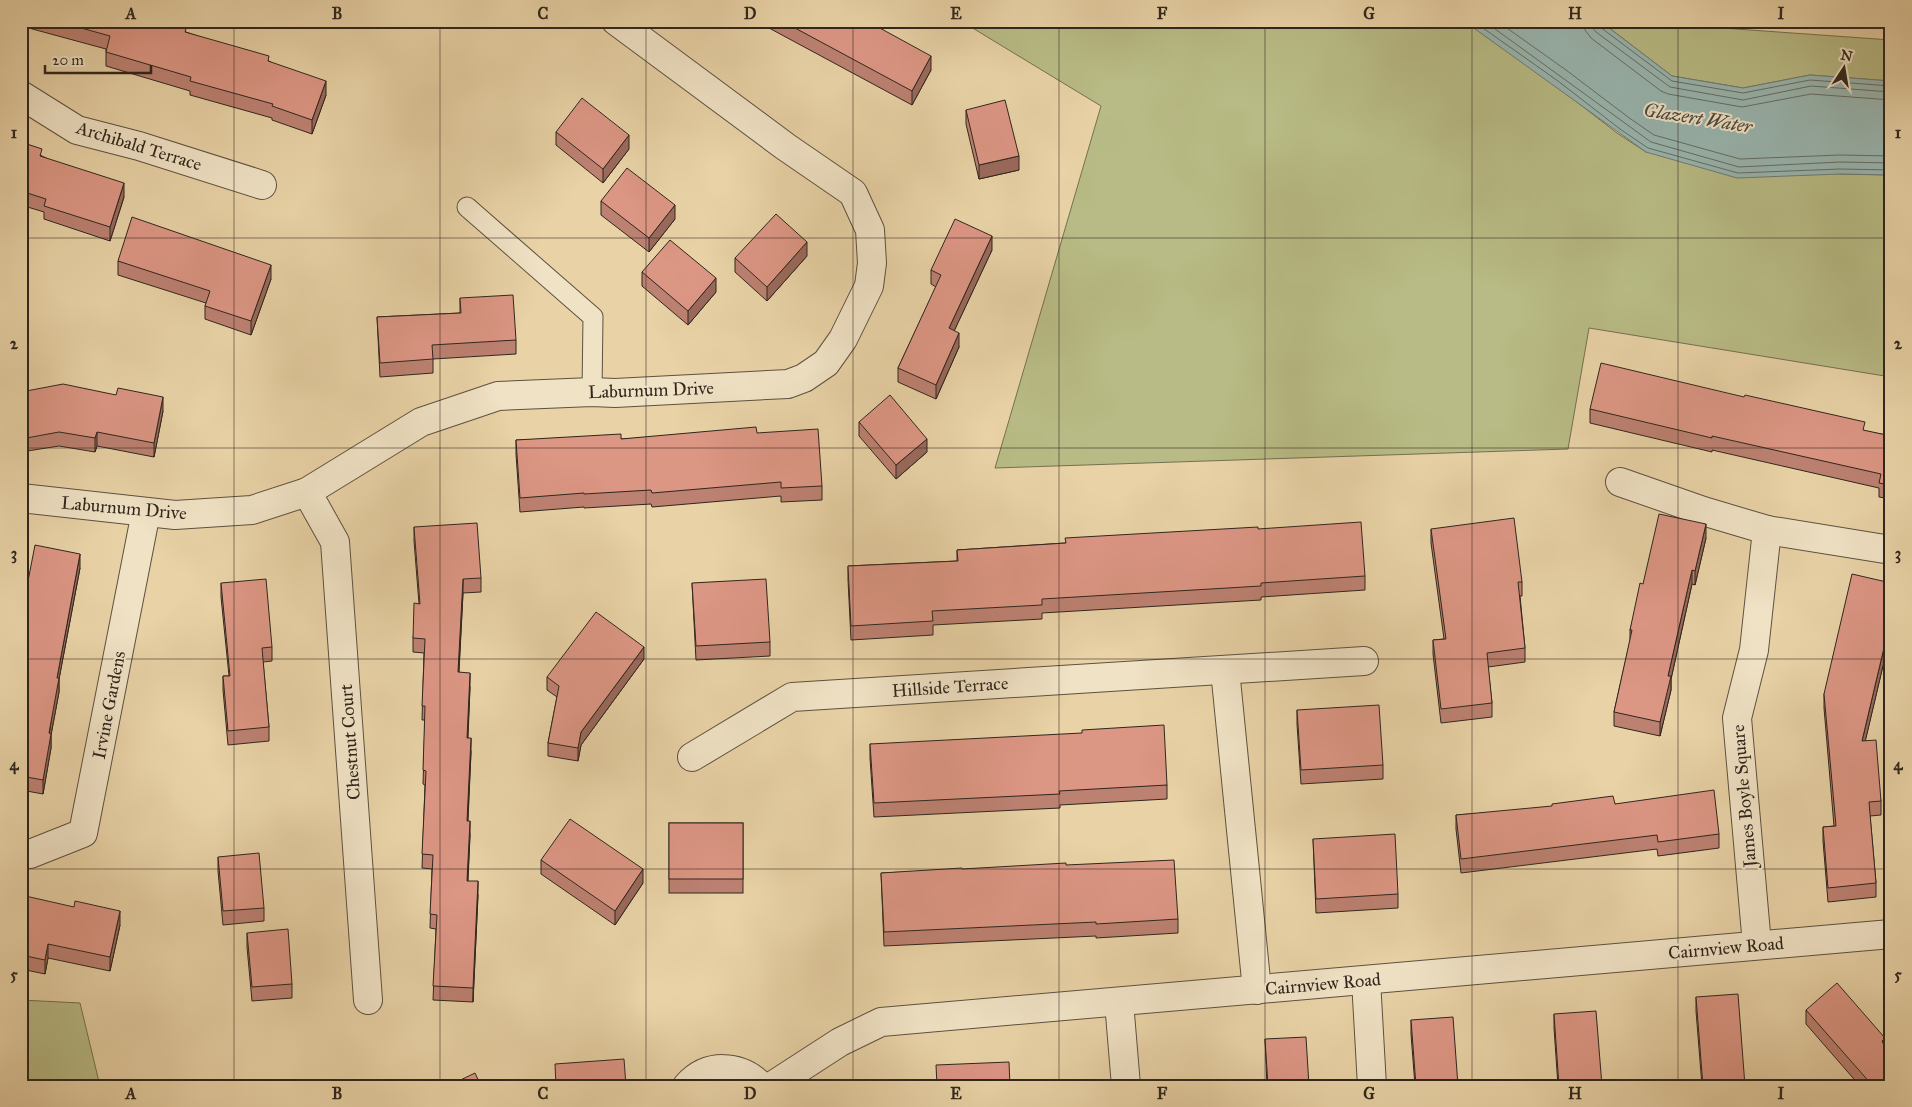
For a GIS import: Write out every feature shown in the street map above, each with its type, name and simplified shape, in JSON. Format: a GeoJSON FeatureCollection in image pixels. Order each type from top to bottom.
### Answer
{"type":"FeatureCollection","features":[{"type":"Feature","properties":{"kind":"street","name":"Laburnum Drive"},"geometry":{"type":"LineString","coordinates":[[21,498],[175,515],[252,510],[306,492],[421,422],[498,396],[592,392],[615,393],[788,384],[804,378],[826,363],[843,339],[869,286],[872,263],[870,230],[853,193],[786,148],[616,21]]}},
{"type":"Feature","properties":{"kind":"street","name":"Archibald Terrace"},"geometry":{"type":"LineString","coordinates":[[21,95],[77,130],[139,146],[262,184]]}},
{"type":"Feature","properties":{"kind":"street"},"geometry":{"type":"LineString","coordinates":[[1620,482],[1767,530],[1891,550]]}},
{"type":"Feature","properties":{"kind":"street","name":"Chestnut Court"},"geometry":{"type":"LineString","coordinates":[[306,492],[335,542],[368,1000]]}},
{"type":"Feature","properties":{"kind":"street","name":"Irvine Gardens"},"geometry":{"type":"LineString","coordinates":[[21,852],[30,854],[83,834],[146,512]]}},
{"type":"Feature","properties":{"kind":"street","name":"James Boyle Square"},"geometry":{"type":"LineString","coordinates":[[1757,945],[1737,718],[1754,650],[1767,530]]}},
{"type":"Feature","properties":{"kind":"street","name":"Hillside Terrace"},"geometry":{"type":"LineString","coordinates":[[692,757],[792,697],[1364,661]]}},
{"type":"Feature","properties":{"kind":"street"},"geometry":{"type":"LineString","coordinates":[[1225,670],[1258,990]]}},
{"type":"Feature","properties":{"kind":"street","name":"Cairnview Road"},"geometry":{"type":"LineString","coordinates":[[772,1086],[840,1042],[881,1022],[1891,934]]}},
{"type":"Feature","properties":{"kind":"street"},"geometry":{"type":"LineString","coordinates":[[1366,980],[1372,1086]]}},
{"type":"Feature","properties":{"kind":"street"},"geometry":{"type":"LineString","coordinates":[[1119,1002],[1126,1086]]}},
{"type":"Feature","properties":{"kind":"street"},"geometry":{"type":"LineString","coordinates":[[687,1086],[692,1079],[707,1071],[723,1068],[739,1071],[754,1078],[761,1086]]}},
{"type":"Feature","properties":{"kind":"lane"},"geometry":{"type":"LineString","coordinates":[[467,207],[593,317],[592,392]]}},
{"type":"Feature","properties":{"kind":"green space"},"geometry":{"type":"Polygon","coordinates":[[[961,21],[1464,21],[1555,85],[1617,133],[1646,152],[1840,174],[1891,175],[1891,377],[1589,328],[1568,449],[995,468],[1101,106],[961,21]]]}},
{"type":"Feature","properties":{"kind":"green space"},"geometry":{"type":"Polygon","coordinates":[[[1600,21],[1891,40],[1891,81],[1810,75],[1743,88],[1672,76],[1600,21]]]}},
{"type":"Feature","properties":{"kind":"green space"},"geometry":{"type":"Polygon","coordinates":[[[21,1000],[80,1003],[100,1086],[21,1086],[21,1000]]]}},
{"type":"Feature","properties":{"kind":"water","name":"Glazert Water"},"geometry":{"type":"Polygon","coordinates":[[[1464,21],[1600,21],[1672,76],[1743,88],[1810,75],[1891,81],[1891,175],[1840,174],[1737,178],[1646,152],[1464,21]]]}},
{"type":"Feature","properties":{"kind":"building"},"geometry":{"type":"Polygon","coordinates":[[[56,21],[160,21],[186,29],[185,32],[269,56],[268,61],[326,81],[312,120],[272,106],[273,104],[190,81],[191,77],[106,52],[110,36],[56,21]]]}},
{"type":"Feature","properties":{"kind":"building"},"geometry":{"type":"Polygon","coordinates":[[[782,21],[867,21],[931,56],[912,91],[782,21]]]}},
{"type":"Feature","properties":{"kind":"building"},"geometry":{"type":"Polygon","coordinates":[[[582,98],[629,135],[603,169],[556,132],[582,98]]]}},
{"type":"Feature","properties":{"kind":"building"},"geometry":{"type":"Polygon","coordinates":[[[1005,100],[1019,156],[979,165],[966,110],[1005,100]]]}},
{"type":"Feature","properties":{"kind":"building"},"geometry":{"type":"Polygon","coordinates":[[[21,142],[42,149],[40,156],[124,183],[110,227],[44,206],[46,199],[21,191],[21,142]]]}},
{"type":"Feature","properties":{"kind":"building"},"geometry":{"type":"Polygon","coordinates":[[[627,168],[675,205],[649,238],[601,201],[627,168]]]}},
{"type":"Feature","properties":{"kind":"building"},"geometry":{"type":"Polygon","coordinates":[[[776,214],[807,242],[767,287],[735,258],[776,214]]]}},
{"type":"Feature","properties":{"kind":"building"},"geometry":{"type":"Polygon","coordinates":[[[132,217],[271,265],[251,321],[205,306],[210,291],[118,261],[132,217]]]}},
{"type":"Feature","properties":{"kind":"building"},"geometry":{"type":"Polygon","coordinates":[[[955,219],[992,236],[949,328],[959,333],[936,385],[898,368],[941,275],[931,270],[955,219]]]}},
{"type":"Feature","properties":{"kind":"building"},"geometry":{"type":"Polygon","coordinates":[[[670,240],[716,278],[688,311],[642,272],[670,240]]]}},
{"type":"Feature","properties":{"kind":"building"},"geometry":{"type":"Polygon","coordinates":[[[513,295],[516,340],[432,345],[433,359],[380,363],[377,317],[461,313],[460,298],[513,295]]]}},
{"type":"Feature","properties":{"kind":"building"},"geometry":{"type":"Polygon","coordinates":[[[1601,363],[1744,397],[1745,395],[1865,422],[1863,430],[1891,436],[1891,485],[1879,483],[1881,474],[1712,436],[1712,438],[1590,409],[1601,363]]]}},
{"type":"Feature","properties":{"kind":"building"},"geometry":{"type":"Polygon","coordinates":[[[63,384],[116,395],[118,388],[163,397],[154,443],[97,432],[95,438],[59,432],[21,439],[21,392],[63,384]]]}},
{"type":"Feature","properties":{"kind":"building"},"geometry":{"type":"Polygon","coordinates":[[[890,395],[927,439],[896,465],[859,422],[890,395]]]}},
{"type":"Feature","properties":{"kind":"building"},"geometry":{"type":"Polygon","coordinates":[[[756,427],[757,433],[818,429],[822,486],[781,488],[781,482],[652,493],[651,490],[520,498],[516,440],[621,434],[621,439],[756,427]]]}},
{"type":"Feature","properties":{"kind":"building"},"geometry":{"type":"Polygon","coordinates":[[[1659,514],[1706,524],[1695,571],[1692,570],[1668,676],[1671,676],[1660,722],[1614,712],[1640,583],[1643,584],[1659,514]]]}},
{"type":"Feature","properties":{"kind":"building"},"geometry":{"type":"Polygon","coordinates":[[[1514,518],[1522,582],[1518,582],[1525,648],[1487,653],[1492,703],[1441,709],[1433,640],[1446,639],[1431,529],[1514,518]]]}},
{"type":"Feature","properties":{"kind":"building"},"geometry":{"type":"Polygon","coordinates":[[[1361,522],[1365,576],[1261,583],[1261,586],[1042,599],[1042,605],[932,611],[933,621],[851,626],[848,566],[958,561],[957,550],[1066,543],[1065,538],[1361,522]]]}},
{"type":"Feature","properties":{"kind":"building"},"geometry":{"type":"Polygon","coordinates":[[[477,523],[481,578],[463,579],[458,672],[470,673],[467,738],[471,738],[467,821],[470,821],[467,881],[478,881],[473,988],[433,986],[437,915],[430,914],[433,855],[422,854],[426,771],[423,770],[425,706],[422,706],[425,639],[413,638],[414,603],[420,604],[414,527],[477,523]]]}},
{"type":"Feature","properties":{"kind":"building"},"geometry":{"type":"Polygon","coordinates":[[[35,545],[80,554],[57,678],[59,678],[43,780],[21,776],[21,617],[35,545]]]}},
{"type":"Feature","properties":{"kind":"building"},"geometry":{"type":"Polygon","coordinates":[[[1852,574],[1891,583],[1891,618],[1862,741],[1876,740],[1881,801],[1869,802],[1876,883],[1828,888],[1823,827],[1836,826],[1824,694],[1852,574]]]}},
{"type":"Feature","properties":{"kind":"building"},"geometry":{"type":"Polygon","coordinates":[[[266,579],[272,647],[262,648],[269,727],[228,731],[223,676],[230,676],[221,583],[266,579]]]}},
{"type":"Feature","properties":{"kind":"building"},"geometry":{"type":"Polygon","coordinates":[[[766,579],[770,642],[696,646],[692,583],[766,579]]]}},
{"type":"Feature","properties":{"kind":"building"},"geometry":{"type":"Polygon","coordinates":[[[596,612],[644,647],[581,732],[578,748],[548,743],[559,686],[547,677],[596,612]]]}},
{"type":"Feature","properties":{"kind":"building"},"geometry":{"type":"Polygon","coordinates":[[[1379,705],[1383,765],[1301,770],[1297,710],[1379,705]]]}},
{"type":"Feature","properties":{"kind":"building"},"geometry":{"type":"Polygon","coordinates":[[[1164,725],[1167,785],[1059,791],[1060,794],[874,803],[870,744],[1082,733],[1082,730],[1164,725]]]}},
{"type":"Feature","properties":{"kind":"building"},"geometry":{"type":"Polygon","coordinates":[[[1714,790],[1719,834],[1658,842],[1657,835],[1461,859],[1456,815],[1552,806],[1552,804],[1613,796],[1615,804],[1714,790]]]}},
{"type":"Feature","properties":{"kind":"building"},"geometry":{"type":"Polygon","coordinates":[[[570,819],[643,869],[615,911],[541,860],[570,819]]]}},
{"type":"Feature","properties":{"kind":"building"},"geometry":{"type":"Polygon","coordinates":[[[669,823],[743,823],[743,879],[669,879],[669,823]]]}},
{"type":"Feature","properties":{"kind":"building"},"geometry":{"type":"Polygon","coordinates":[[[1395,834],[1398,894],[1316,899],[1313,839],[1395,834]]]}},
{"type":"Feature","properties":{"kind":"building"},"geometry":{"type":"Polygon","coordinates":[[[259,853],[264,908],[223,911],[218,857],[259,853]]]}},
{"type":"Feature","properties":{"kind":"building"},"geometry":{"type":"Polygon","coordinates":[[[1174,860],[1178,919],[884,932],[881,873],[1066,863],[1066,865],[1174,860]]]}},
{"type":"Feature","properties":{"kind":"building"},"geometry":{"type":"Polygon","coordinates":[[[21,895],[74,907],[75,901],[120,911],[110,957],[48,944],[45,960],[21,955],[21,895]]]}},
{"type":"Feature","properties":{"kind":"building"},"geometry":{"type":"Polygon","coordinates":[[[288,929],[292,984],[252,987],[247,933],[288,929]]]}},
{"type":"Feature","properties":{"kind":"building"},"geometry":{"type":"Polygon","coordinates":[[[1837,983],[1885,1038],[1882,1041],[1891,1060],[1891,1086],[1871,1086],[1806,1010],[1837,983]]]}},
{"type":"Feature","properties":{"kind":"building"},"geometry":{"type":"Polygon","coordinates":[[[1738,994],[1745,1086],[1703,1086],[1696,997],[1738,994]]]}},
{"type":"Feature","properties":{"kind":"building"},"geometry":{"type":"Polygon","coordinates":[[[1596,1011],[1602,1086],[1559,1086],[1554,1014],[1596,1011]]]}},
{"type":"Feature","properties":{"kind":"building"},"geometry":{"type":"Polygon","coordinates":[[[1453,1017],[1458,1086],[1416,1086],[1411,1020],[1453,1017]]]}},
{"type":"Feature","properties":{"kind":"building"},"geometry":{"type":"Polygon","coordinates":[[[1306,1037],[1309,1086],[1268,1086],[1265,1039],[1306,1037]]]}},
{"type":"Feature","properties":{"kind":"building"},"geometry":{"type":"Polygon","coordinates":[[[624,1059],[626,1086],[556,1086],[555,1064],[624,1059]]]}},
{"type":"Feature","properties":{"kind":"building"},"geometry":{"type":"Polygon","coordinates":[[[1009,1062],[1010,1086],[937,1086],[936,1065],[1009,1062]]]}},
{"type":"Feature","properties":{"kind":"building"},"geometry":{"type":"Polygon","coordinates":[[[475,1073],[481,1086],[448,1086],[475,1073]]]}}]}
